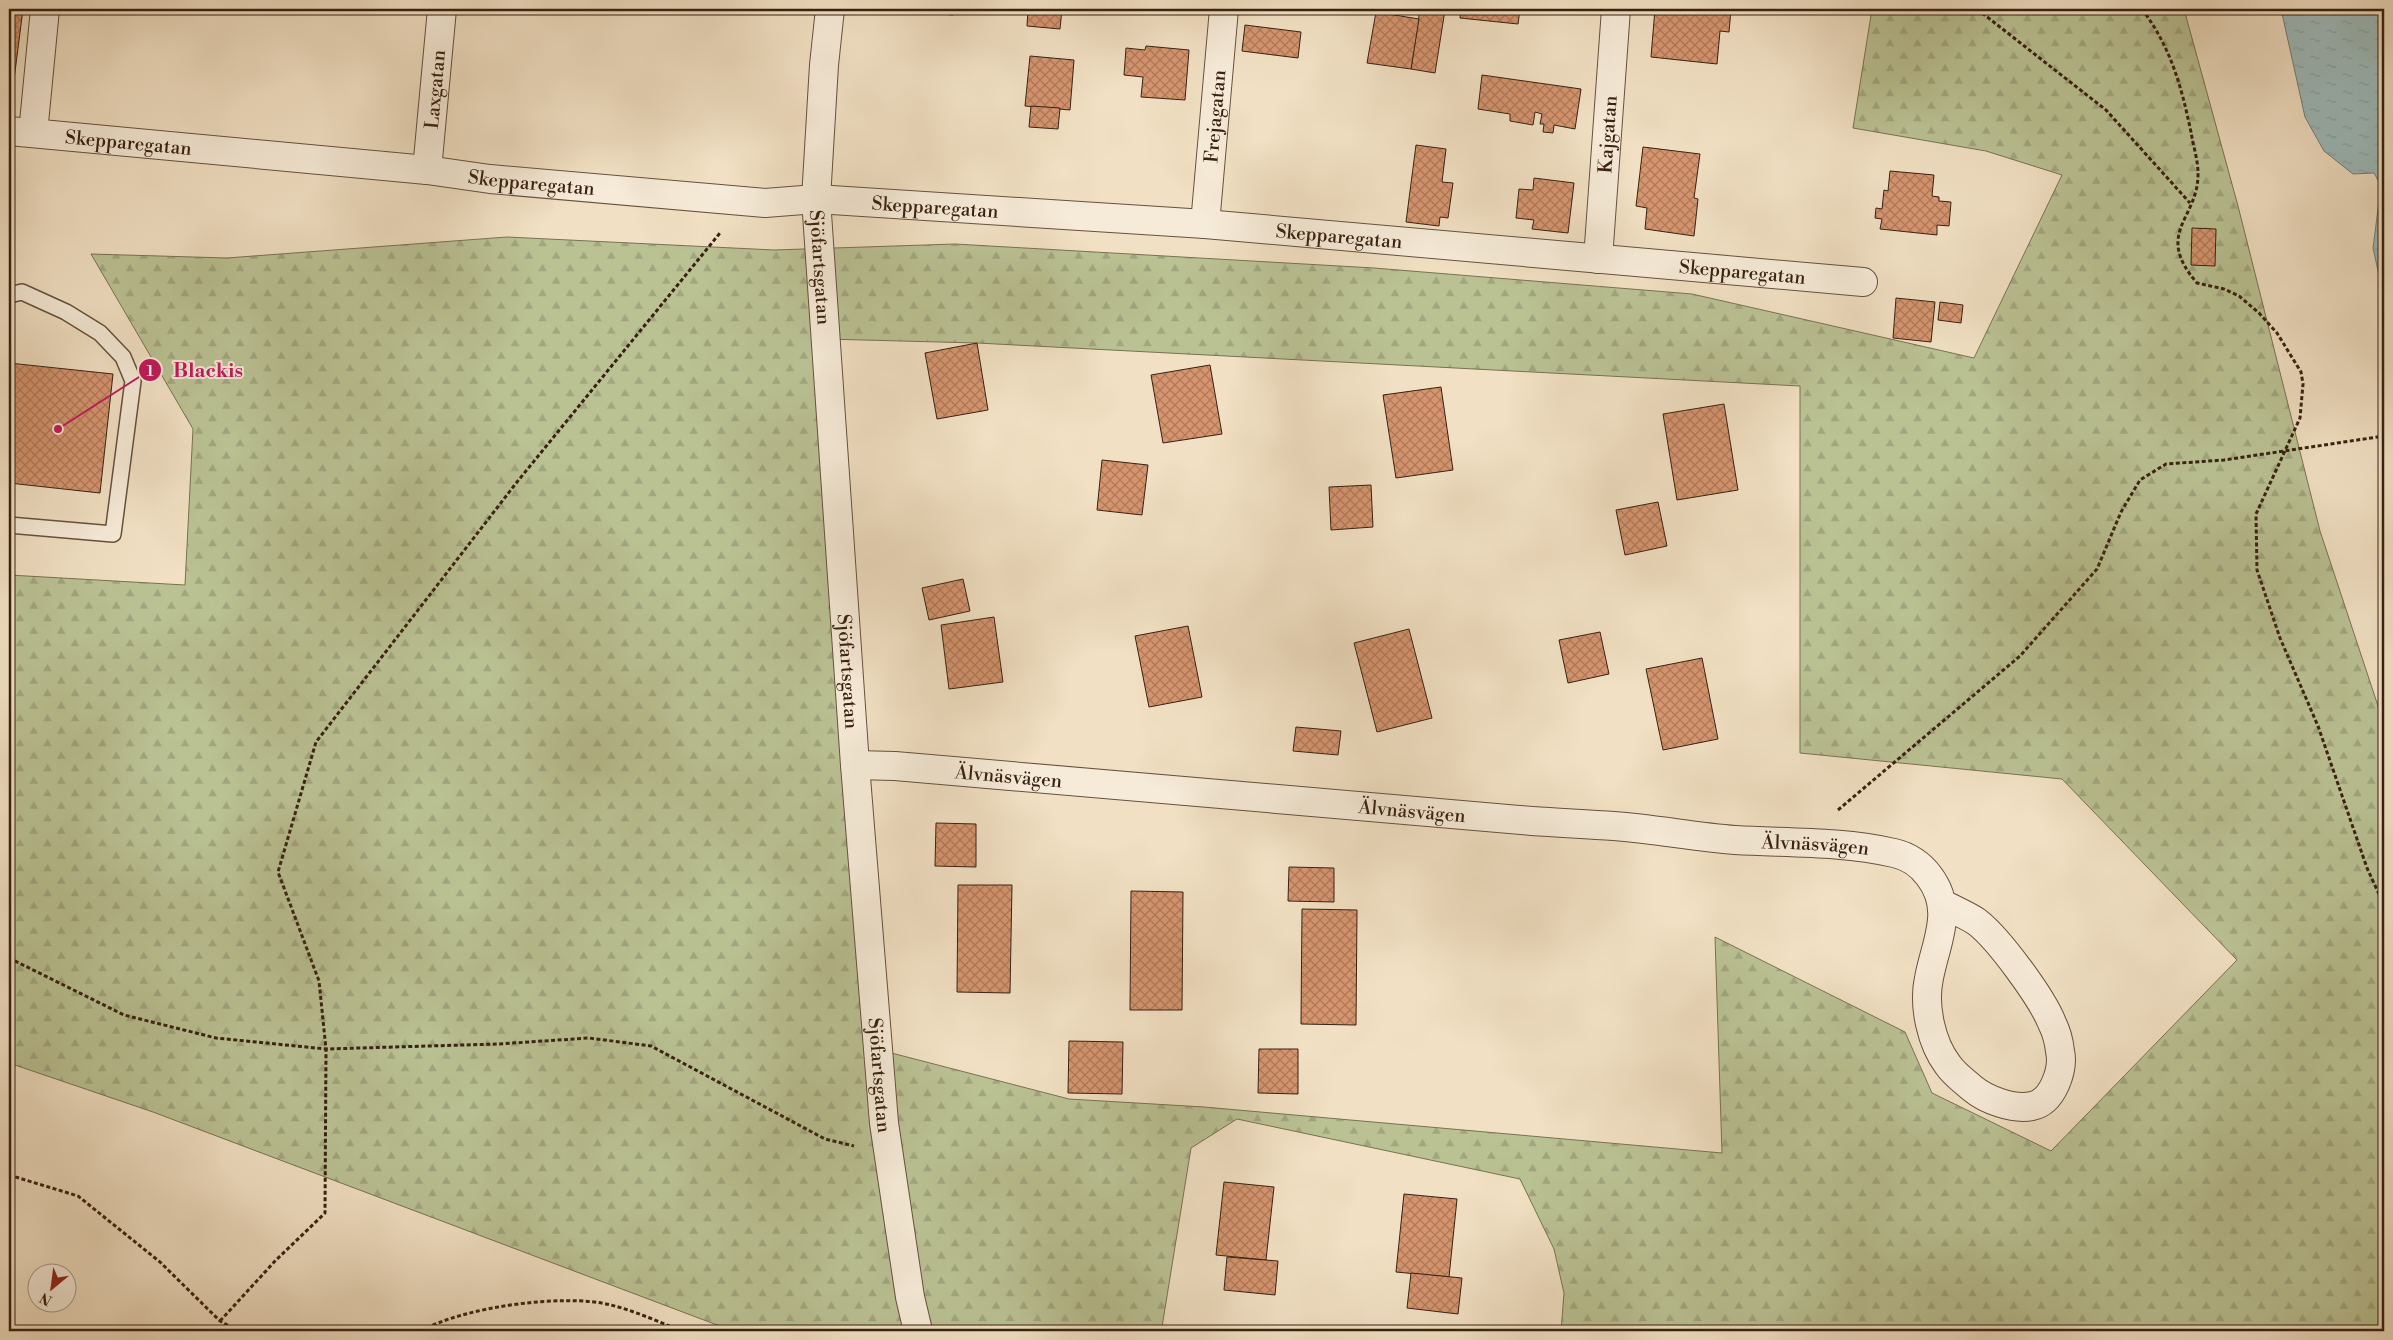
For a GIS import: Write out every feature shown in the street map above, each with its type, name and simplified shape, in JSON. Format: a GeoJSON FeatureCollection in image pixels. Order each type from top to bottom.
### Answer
{"type":"FeatureCollection","features":[{"type":"Feature","properties":{"kind":"street"},"geometry":{"type":"LineString","coordinates":[[21,132],[45,9]]}},
{"type":"Feature","properties":{"kind":"street","name":"Laxgatan"},"geometry":{"type":"LineString","coordinates":[[428,170],[442,9]]}},
{"type":"Feature","properties":{"kind":"street","name":"Sjöfartsgatan"},"geometry":{"type":"LineString","coordinates":[[830,9],[824,65],[816,199],[855,766],[889,1155],[910,1297],[918,1331]]}},
{"type":"Feature","properties":{"kind":"street","name":"Frejagatan"},"geometry":{"type":"LineString","coordinates":[[1205,224],[1224,9]]}},
{"type":"Feature","properties":{"kind":"street","name":"Kajgatan"},"geometry":{"type":"LineString","coordinates":[[1598,259],[1616,9]]}},
{"type":"Feature","properties":{"kind":"street","name":"Skepparegatan"},"geometry":{"type":"LineString","coordinates":[[21,132],[428,170],[490,179],[745,202],[765,203],[816,199],[1205,224],[1862,282]]}},
{"type":"Feature","properties":{"kind":"street","name":"Älvnäsvägen"},"geometry":{"type":"LineString","coordinates":[[855,766],[895,766],[1532,821],[1614,826],[1734,840],[1801,842],[1895,853],[1915,861],[1930,877],[1943,904]]}},
{"type":"Feature","properties":{"kind":"street"},"geometry":{"type":"LineString","coordinates":[[1943,904],[1976,922],[1997,942],[2052,1021],[2061,1052],[2059,1074],[2055,1085],[2045,1098],[2032,1106],[2000,1102],[1976,1092],[1948,1066],[1939,1050],[1933,1033],[1927,996],[1929,978],[1940,938],[1943,904]]}},
{"type":"Feature","properties":{"kind":"lane"},"geometry":{"type":"LineString","coordinates":[[9,295],[22,292],[66,312],[100,333],[123,357],[133,381],[113,534],[9,525]]}},
{"type":"Feature","properties":{"kind":"path"},"geometry":{"type":"LineString","coordinates":[[1977,9],[2106,110],[2190,203]]}},
{"type":"Feature","properties":{"kind":"path"},"geometry":{"type":"LineString","coordinates":[[2142,9],[2162,38],[2173,61],[2184,97],[2198,167],[2197,184],[2179,229],[2178,245],[2180,257],[2197,283],[2224,289],[2238,296],[2259,313],[2277,333],[2301,372],[2303,384],[2300,418],[2256,514],[2257,570],[2280,638],[2318,726],[2367,868],[2384,905]]}},
{"type":"Feature","properties":{"kind":"path"},"geometry":{"type":"LineString","coordinates":[[220,1321],[276,1260],[325,1212],[326,1049],[319,981],[278,872],[316,742],[517,482],[745,202]]}},
{"type":"Feature","properties":{"kind":"path"},"geometry":{"type":"LineString","coordinates":[[1801,842],[2020,656],[2097,569],[2121,512],[2140,480],[2166,464],[2224,460],[2384,436]]}},
{"type":"Feature","properties":{"kind":"path"},"geometry":{"type":"LineString","coordinates":[[9,958],[124,1014],[216,1038],[326,1049],[498,1044],[589,1038],[651,1046],[825,1138],[889,1155]]}},
{"type":"Feature","properties":{"kind":"path"},"geometry":{"type":"LineString","coordinates":[[9,1175],[78,1196],[160,1262],[220,1321],[238,1331]]}},
{"type":"Feature","properties":{"kind":"path"},"geometry":{"type":"LineString","coordinates":[[421,1331],[437,1322],[468,1312],[564,1301],[610,1305],[682,1331]]}},
{"type":"Feature","properties":{"kind":"green space"},"geometry":{"type":"Polygon","coordinates":[[[1872,9],[2184,9],[2238,206],[2320,531],[2384,724],[2384,1331],[1561,1331],[1564,1293],[1554,1249],[1520,1179],[1237,1119],[1191,1148],[1162,1327],[1159,1331],[733,1331],[153,1112],[9,1063],[9,575],[185,585],[193,429],[91,254],[227,258],[507,237],[774,250],[955,244],[1374,268],[1692,294],[1974,358],[2062,175],[1986,151],[1853,128],[1872,9]],[[825,339],[876,1049],[1069,1099],[1204,1107],[1722,1153],[1715,937],[1905,1032],[1932,1093],[2051,1151],[2237,960],[2062,779],[1800,753],[1800,386],[977,343],[825,339]]]}},
{"type":"Feature","properties":{"kind":"water"},"geometry":{"type":"Polygon","coordinates":[[[2281,9],[2384,9],[2384,298],[2373,248],[2381,186],[2374,173],[2353,174],[2324,151],[2305,117],[2281,9]]]}},
{"type":"Feature","properties":{"kind":"building"},"geometry":{"type":"Polygon","coordinates":[[[9,9],[23,9],[11,103],[9,103],[9,9]]]}},
{"type":"Feature","properties":{"kind":"building"},"geometry":{"type":"Polygon","coordinates":[[[773,9],[803,9],[803,14],[773,11],[773,9]]]}},
{"type":"Feature","properties":{"kind":"building"},"geometry":{"type":"Polygon","coordinates":[[[910,9],[954,9],[953,15],[910,11],[910,9]]]}},
{"type":"Feature","properties":{"kind":"building"},"geometry":{"type":"Polygon","coordinates":[[[1028,9],[1062,9],[1060,29],[1027,26],[1028,9]]]}},
{"type":"Feature","properties":{"kind":"building"},"geometry":{"type":"Polygon","coordinates":[[[1420,9],[1445,10],[1435,73],[1411,69],[1420,9]]]}},
{"type":"Feature","properties":{"kind":"building"},"geometry":{"type":"Polygon","coordinates":[[[1461,9],[1520,9],[1518,24],[1460,18],[1461,9]]]}},
{"type":"Feature","properties":{"kind":"building"},"geometry":{"type":"Polygon","coordinates":[[[1655,9],[1731,9],[1729,32],[1720,31],[1717,64],[1651,57],[1655,9]]]}},
{"type":"Feature","properties":{"kind":"building"},"geometry":{"type":"Polygon","coordinates":[[[1376,12],[1419,19],[1411,69],[1367,63],[1376,12]]]}},
{"type":"Feature","properties":{"kind":"building"},"geometry":{"type":"Polygon","coordinates":[[[1245,25],[1301,32],[1298,58],[1242,51],[1245,25]]]}},
{"type":"Feature","properties":{"kind":"building"},"geometry":{"type":"Polygon","coordinates":[[[1146,46],[1189,50],[1185,100],[1141,97],[1143,77],[1124,75],[1126,48],[1145,50],[1146,46]]]}},
{"type":"Feature","properties":{"kind":"building"},"geometry":{"type":"Polygon","coordinates":[[[1030,56],[1074,60],[1070,110],[1025,106],[1030,56]]]}},
{"type":"Feature","properties":{"kind":"building"},"geometry":{"type":"Polygon","coordinates":[[[1482,75],[1581,89],[1575,129],[1554,125],[1553,133],[1543,132],[1544,124],[1540,124],[1542,114],[1535,112],[1533,125],[1510,121],[1510,114],[1478,109],[1482,75]]]}},
{"type":"Feature","properties":{"kind":"building"},"geometry":{"type":"Polygon","coordinates":[[[1031,106],[1060,108],[1058,129],[1029,127],[1031,106]]]}},
{"type":"Feature","properties":{"kind":"building"},"geometry":{"type":"Polygon","coordinates":[[[1416,145],[1446,149],[1442,182],[1453,183],[1448,218],[1440,217],[1439,226],[1406,222],[1416,145]]]}},
{"type":"Feature","properties":{"kind":"building"},"geometry":{"type":"Polygon","coordinates":[[[1643,147],[1700,154],[1694,198],[1698,199],[1694,236],[1645,229],[1647,208],[1636,206],[1643,147]]]}},
{"type":"Feature","properties":{"kind":"building"},"geometry":{"type":"Polygon","coordinates":[[[1890,171],[1934,175],[1932,196],[1939,197],[1939,201],[1951,202],[1949,226],[1937,225],[1937,235],[1880,229],[1882,219],[1875,218],[1876,208],[1882,209],[1884,190],[1888,191],[1890,171]]]}},
{"type":"Feature","properties":{"kind":"building"},"geometry":{"type":"Polygon","coordinates":[[[1534,178],[1574,183],[1568,233],[1532,229],[1534,220],[1516,218],[1519,189],[1533,190],[1534,178]]]}},
{"type":"Feature","properties":{"kind":"building"},"geometry":{"type":"Polygon","coordinates":[[[2192,228],[2216,229],[2215,266],[2191,265],[2192,228]]]}},
{"type":"Feature","properties":{"kind":"building"},"geometry":{"type":"Polygon","coordinates":[[[1896,298],[1935,302],[1931,342],[1893,338],[1896,298]]]}},
{"type":"Feature","properties":{"kind":"building"},"geometry":{"type":"Polygon","coordinates":[[[1940,302],[1963,305],[1961,323],[1938,320],[1940,302]]]}},
{"type":"Feature","properties":{"kind":"building"},"geometry":{"type":"Polygon","coordinates":[[[977,343],[988,410],[937,419],[925,353],[977,343]]]}},
{"type":"Feature","properties":{"kind":"building"},"geometry":{"type":"Polygon","coordinates":[[[9,363],[113,374],[100,493],[9,483],[9,363]]]}},
{"type":"Feature","properties":{"kind":"building"},"geometry":{"type":"Polygon","coordinates":[[[1210,365],[1222,434],[1163,443],[1151,375],[1210,365]]]}},
{"type":"Feature","properties":{"kind":"building"},"geometry":{"type":"Polygon","coordinates":[[[1441,387],[1453,470],[1396,478],[1383,395],[1441,387]]]}},
{"type":"Feature","properties":{"kind":"building"},"geometry":{"type":"Polygon","coordinates":[[[1724,404],[1738,490],[1677,500],[1663,414],[1724,404]]]}},
{"type":"Feature","properties":{"kind":"building"},"geometry":{"type":"Polygon","coordinates":[[[1102,460],[1148,465],[1142,515],[1097,510],[1102,460]]]}},
{"type":"Feature","properties":{"kind":"building"},"geometry":{"type":"Polygon","coordinates":[[[1371,485],[1373,527],[1331,530],[1329,487],[1371,485]]]}},
{"type":"Feature","properties":{"kind":"building"},"geometry":{"type":"Polygon","coordinates":[[[1658,502],[1667,546],[1625,555],[1616,510],[1658,502]]]}},
{"type":"Feature","properties":{"kind":"building"},"geometry":{"type":"Polygon","coordinates":[[[963,579],[970,611],[929,620],[922,588],[963,579]]]}},
{"type":"Feature","properties":{"kind":"building"},"geometry":{"type":"Polygon","coordinates":[[[994,617],[1003,682],[949,689],[941,625],[994,617]]]}},
{"type":"Feature","properties":{"kind":"building"},"geometry":{"type":"Polygon","coordinates":[[[1188,626],[1202,697],[1149,707],[1135,636],[1188,626]]]}},
{"type":"Feature","properties":{"kind":"building"},"geometry":{"type":"Polygon","coordinates":[[[1409,629],[1432,718],[1377,732],[1354,643],[1409,629]]]}},
{"type":"Feature","properties":{"kind":"building"},"geometry":{"type":"Polygon","coordinates":[[[1600,632],[1609,674],[1568,683],[1559,640],[1600,632]]]}},
{"type":"Feature","properties":{"kind":"building"},"geometry":{"type":"Polygon","coordinates":[[[1702,658],[1718,739],[1663,750],[1646,669],[1702,658]]]}},
{"type":"Feature","properties":{"kind":"building"},"geometry":{"type":"Polygon","coordinates":[[[1296,727],[1341,731],[1338,755],[1293,751],[1296,727]]]}},
{"type":"Feature","properties":{"kind":"building"},"geometry":{"type":"Polygon","coordinates":[[[936,823],[976,824],[976,867],[935,866],[936,823]]]}},
{"type":"Feature","properties":{"kind":"building"},"geometry":{"type":"Polygon","coordinates":[[[1289,867],[1334,868],[1334,902],[1288,901],[1289,867]]]}},
{"type":"Feature","properties":{"kind":"building"},"geometry":{"type":"Polygon","coordinates":[[[958,885],[1012,885],[1010,993],[957,992],[958,885]]]}},
{"type":"Feature","properties":{"kind":"building"},"geometry":{"type":"Polygon","coordinates":[[[1131,891],[1183,892],[1182,1010],[1130,1010],[1131,891]]]}},
{"type":"Feature","properties":{"kind":"building"},"geometry":{"type":"Polygon","coordinates":[[[1302,909],[1357,910],[1356,1025],[1301,1024],[1302,909]]]}},
{"type":"Feature","properties":{"kind":"building"},"geometry":{"type":"Polygon","coordinates":[[[1069,1041],[1123,1042],[1122,1094],[1068,1093],[1069,1041]]]}},
{"type":"Feature","properties":{"kind":"building"},"geometry":{"type":"Polygon","coordinates":[[[1259,1049],[1298,1049],[1298,1094],[1258,1093],[1259,1049]]]}},
{"type":"Feature","properties":{"kind":"building"},"geometry":{"type":"Polygon","coordinates":[[[1224,1182],[1274,1187],[1266,1260],[1216,1255],[1224,1182]]]}},
{"type":"Feature","properties":{"kind":"building"},"geometry":{"type":"Polygon","coordinates":[[[1404,1194],[1457,1199],[1449,1277],[1396,1272],[1404,1194]]]}},
{"type":"Feature","properties":{"kind":"building"},"geometry":{"type":"Polygon","coordinates":[[[1227,1257],[1278,1261],[1275,1295],[1224,1290],[1227,1257]]]}},
{"type":"Feature","properties":{"kind":"building"},"geometry":{"type":"Polygon","coordinates":[[[1411,1273],[1462,1278],[1458,1314],[1407,1308],[1411,1273]]]}},
{"type":"Feature","properties":{"kind":"place","name":"Blackis"},"geometry":{"type":"Point","coordinates":[58,429]}}]}
